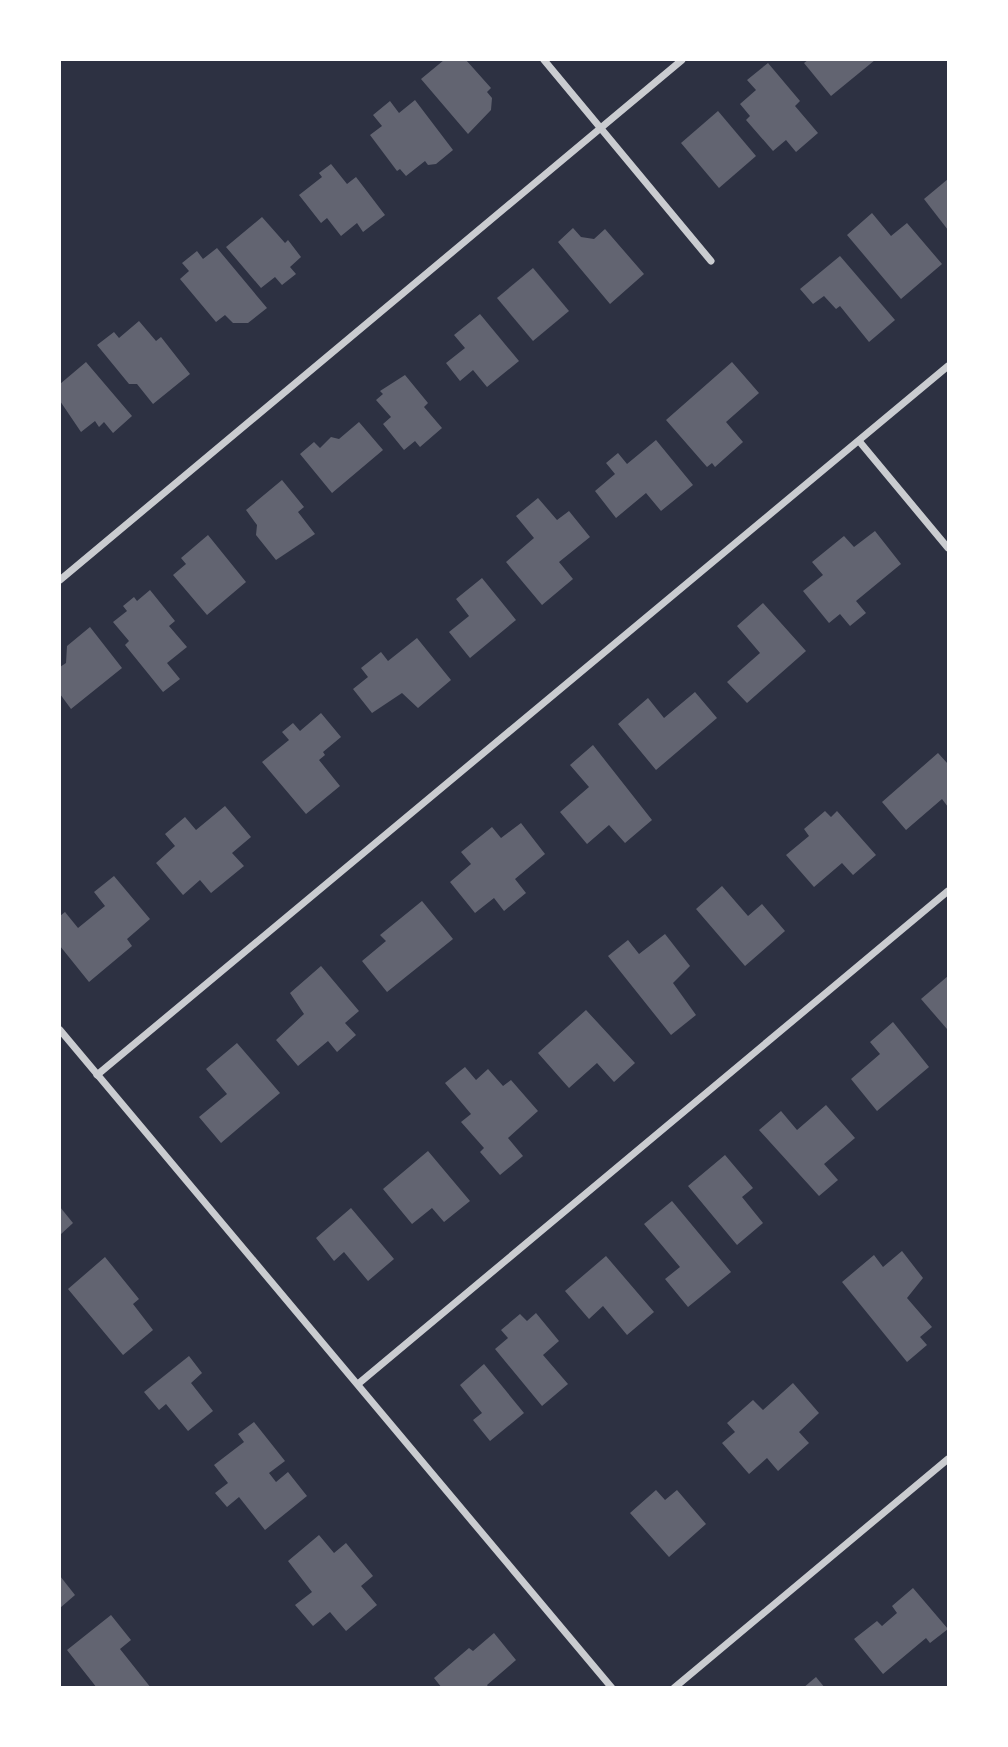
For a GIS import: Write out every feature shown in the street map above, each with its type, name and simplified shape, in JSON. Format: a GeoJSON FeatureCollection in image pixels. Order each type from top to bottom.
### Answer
{"type":"FeatureCollection","features":[{"type":"Feature","properties":{"kind":"street"},"geometry":{"type":"LineString","coordinates":[[544,60],[711,261]]}},
{"type":"Feature","properties":{"kind":"street"},"geometry":{"type":"LineString","coordinates":[[60,580],[682,60]]}},
{"type":"Feature","properties":{"kind":"street"},"geometry":{"type":"LineString","coordinates":[[97,1075],[948,366]]}},
{"type":"Feature","properties":{"kind":"street"},"geometry":{"type":"LineString","coordinates":[[859,441],[948,548]]}},
{"type":"Feature","properties":{"kind":"street"},"geometry":{"type":"LineString","coordinates":[[358,1384],[948,891]]}},
{"type":"Feature","properties":{"kind":"street"},"geometry":{"type":"LineString","coordinates":[[60,1030],[612,1688]]}},
{"type":"Feature","properties":{"kind":"street"},"geometry":{"type":"LineString","coordinates":[[674,1688],[948,1459]]}},
{"type":"Feature","properties":{"kind":"building"},"geometry":{"type":"Polygon","coordinates":[[[444,60],[466,60],[491,88],[487,92],[492,98],[491,110],[468,134],[421,79],[444,60]]]}},
{"type":"Feature","properties":{"kind":"building"},"geometry":{"type":"Polygon","coordinates":[[[808,60],[875,60],[831,96],[804,63],[808,60]]]}},
{"type":"Feature","properties":{"kind":"building"},"geometry":{"type":"Polygon","coordinates":[[[768,63],[800,101],[795,106],[818,133],[796,152],[786,140],[773,151],[746,120],[750,116],[740,104],[756,90],[747,80],[768,63]]]}},
{"type":"Feature","properties":{"kind":"building"},"geometry":{"type":"Polygon","coordinates":[[[415,100],[453,150],[436,164],[428,165],[425,161],[406,176],[400,169],[397,171],[370,135],[382,126],[373,115],[390,101],[399,113],[415,100]]]}},
{"type":"Feature","properties":{"kind":"building"},"geometry":{"type":"Polygon","coordinates":[[[718,111],[756,156],[719,188],[681,143],[718,111]]]}},
{"type":"Feature","properties":{"kind":"building"},"geometry":{"type":"Polygon","coordinates":[[[331,164],[347,184],[356,177],[385,215],[363,232],[357,223],[341,236],[327,218],[321,223],[299,195],[322,177],[319,173],[331,164]]]}},
{"type":"Feature","properties":{"kind":"building"},"geometry":{"type":"Polygon","coordinates":[[[948,179],[948,230],[924,199],[948,179]]]}},
{"type":"Feature","properties":{"kind":"building"},"geometry":{"type":"Polygon","coordinates":[[[872,213],[891,236],[907,223],[942,264],[901,299],[847,235],[872,213]]]}},
{"type":"Feature","properties":{"kind":"building"},"geometry":{"type":"Polygon","coordinates":[[[262,217],[285,243],[288,240],[301,257],[290,267],[296,274],[282,285],[275,277],[261,288],[226,247],[262,217]]]}},
{"type":"Feature","properties":{"kind":"building"},"geometry":{"type":"Polygon","coordinates":[[[573,228],[581,237],[594,239],[605,229],[644,274],[610,304],[558,242],[573,228]]]}},
{"type":"Feature","properties":{"kind":"building"},"geometry":{"type":"Polygon","coordinates":[[[217,248],[267,308],[248,323],[233,323],[225,315],[216,322],[180,279],[189,271],[182,263],[197,251],[203,259],[217,248]]]}},
{"type":"Feature","properties":{"kind":"building"},"geometry":{"type":"Polygon","coordinates":[[[840,256],[895,320],[869,342],[840,306],[836,309],[824,296],[813,304],[800,289],[840,256]]]}},
{"type":"Feature","properties":{"kind":"building"},"geometry":{"type":"Polygon","coordinates":[[[533,268],[569,311],[533,341],[497,298],[533,268]]]}},
{"type":"Feature","properties":{"kind":"building"},"geometry":{"type":"Polygon","coordinates":[[[480,314],[519,361],[487,387],[473,370],[460,381],[446,363],[465,348],[454,335],[480,314]]]}},
{"type":"Feature","properties":{"kind":"building"},"geometry":{"type":"Polygon","coordinates":[[[139,321],[156,341],[161,337],[190,374],[153,404],[137,384],[129,384],[97,345],[114,332],[119,338],[139,321]]]}},
{"type":"Feature","properties":{"kind":"building"},"geometry":{"type":"Polygon","coordinates":[[[86,362],[132,416],[113,433],[104,422],[99,427],[95,421],[81,432],[60,401],[60,384],[86,362]]]}},
{"type":"Feature","properties":{"kind":"building"},"geometry":{"type":"Polygon","coordinates":[[[732,362],[759,393],[726,422],[743,442],[715,467],[712,463],[707,467],[666,420],[732,362]]]}},
{"type":"Feature","properties":{"kind":"building"},"geometry":{"type":"Polygon","coordinates":[[[405,375],[428,403],[424,407],[442,428],[420,447],[415,441],[404,450],[383,424],[391,417],[376,400],[383,394],[380,391],[405,375]]]}},
{"type":"Feature","properties":{"kind":"building"},"geometry":{"type":"Polygon","coordinates":[[[359,422],[383,450],[332,493],[300,454],[314,442],[320,448],[331,437],[339,439],[359,422]]]}},
{"type":"Feature","properties":{"kind":"building"},"geometry":{"type":"Polygon","coordinates":[[[656,440],[693,485],[661,511],[646,493],[616,518],[595,491],[615,474],[606,463],[618,453],[627,464],[656,440]]]}},
{"type":"Feature","properties":{"kind":"building"},"geometry":{"type":"Polygon","coordinates":[[[282,480],[304,507],[298,512],[315,534],[276,560],[256,535],[257,525],[246,510],[282,480]]]}},
{"type":"Feature","properties":{"kind":"building"},"geometry":{"type":"Polygon","coordinates":[[[538,498],[557,520],[569,511],[590,537],[559,562],[573,579],[542,605],[506,562],[534,538],[516,516],[538,498]]]}},
{"type":"Feature","properties":{"kind":"building"},"geometry":{"type":"Polygon","coordinates":[[[875,531],[901,564],[856,601],[866,613],[850,626],[840,614],[829,623],[803,591],[823,575],[812,562],[844,536],[854,547],[875,531]]]}},
{"type":"Feature","properties":{"kind":"building"},"geometry":{"type":"Polygon","coordinates":[[[208,535],[246,582],[207,615],[173,575],[186,564],[181,558],[208,535]]]}},
{"type":"Feature","properties":{"kind":"building"},"geometry":{"type":"Polygon","coordinates":[[[482,578],[516,620],[470,658],[449,632],[469,616],[456,599],[482,578]]]}},
{"type":"Feature","properties":{"kind":"building"},"geometry":{"type":"Polygon","coordinates":[[[150,590],[175,621],[169,626],[187,647],[167,663],[180,679],[163,692],[125,645],[129,641],[113,622],[127,611],[123,606],[134,597],[137,601],[150,590]]]}},
{"type":"Feature","properties":{"kind":"building"},"geometry":{"type":"Polygon","coordinates":[[[763,603],[806,651],[747,703],[727,682],[760,653],[737,626],[763,603]]]}},
{"type":"Feature","properties":{"kind":"building"},"geometry":{"type":"Polygon","coordinates":[[[90,627],[122,668],[71,709],[60,694],[60,667],[66,663],[67,646],[90,627]]]}},
{"type":"Feature","properties":{"kind":"building"},"geometry":{"type":"Polygon","coordinates":[[[417,638],[451,680],[418,708],[402,693],[372,713],[353,689],[368,677],[361,668],[381,652],[388,661],[417,638]]]}},
{"type":"Feature","properties":{"kind":"building"},"geometry":{"type":"Polygon","coordinates":[[[695,692],[717,718],[656,770],[618,724],[648,698],[664,718],[695,692]]]}},
{"type":"Feature","properties":{"kind":"building"},"geometry":{"type":"Polygon","coordinates":[[[321,713],[341,737],[323,752],[325,755],[319,760],[340,786],[306,814],[262,762],[289,740],[282,732],[293,723],[300,731],[321,713]]]}},
{"type":"Feature","properties":{"kind":"building"},"geometry":{"type":"Polygon","coordinates":[[[593,745],[652,820],[625,843],[609,825],[587,844],[560,812],[589,787],[570,765],[593,745]]]}},
{"type":"Feature","properties":{"kind":"building"},"geometry":{"type":"Polygon","coordinates":[[[938,753],[948,764],[948,807],[942,799],[906,830],[882,802],[938,753]]]}},
{"type":"Feature","properties":{"kind":"building"},"geometry":{"type":"Polygon","coordinates":[[[225,806],[251,837],[232,853],[244,866],[211,893],[200,880],[183,895],[156,863],[175,846],[165,834],[185,817],[196,830],[225,806]]]}},
{"type":"Feature","properties":{"kind":"building"},"geometry":{"type":"Polygon","coordinates":[[[825,811],[831,817],[837,811],[876,855],[853,875],[842,863],[814,887],[786,855],[809,836],[804,829],[825,811]]]}},
{"type":"Feature","properties":{"kind":"building"},"geometry":{"type":"Polygon","coordinates":[[[521,823],[545,854],[515,879],[526,893],[504,911],[494,898],[475,913],[450,882],[471,864],[461,852],[492,827],[501,838],[521,823]]]}},
{"type":"Feature","properties":{"kind":"building"},"geometry":{"type":"Polygon","coordinates":[[[114,876],[150,919],[127,939],[132,946],[89,982],[60,946],[60,916],[65,912],[78,928],[105,906],[94,892],[114,876]]]}},
{"type":"Feature","properties":{"kind":"building"},"geometry":{"type":"Polygon","coordinates":[[[722,886],[748,916],[762,904],[785,931],[745,966],[696,909],[722,886]]]}},
{"type":"Feature","properties":{"kind":"building"},"geometry":{"type":"Polygon","coordinates":[[[422,901],[453,939],[387,992],[362,961],[386,941],[380,935],[422,901]]]}},
{"type":"Feature","properties":{"kind":"building"},"geometry":{"type":"Polygon","coordinates":[[[665,934],[690,966],[673,983],[696,1015],[671,1035],[608,956],[628,940],[639,954],[665,934]]]}},
{"type":"Feature","properties":{"kind":"building"},"geometry":{"type":"Polygon","coordinates":[[[321,966],[359,1011],[345,1023],[356,1035],[337,1052],[328,1041],[298,1066],[276,1040],[304,1014],[290,993],[321,966]]]}},
{"type":"Feature","properties":{"kind":"building"},"geometry":{"type":"Polygon","coordinates":[[[948,976],[948,1027],[947,1029],[921,999],[948,976]]]}},
{"type":"Feature","properties":{"kind":"building"},"geometry":{"type":"Polygon","coordinates":[[[586,1010],[635,1063],[614,1082],[597,1063],[569,1088],[538,1053],[586,1010]]]}},
{"type":"Feature","properties":{"kind":"building"},"geometry":{"type":"Polygon","coordinates":[[[893,1022],[929,1067],[877,1111],[851,1079],[880,1054],[870,1042],[893,1022]]]}},
{"type":"Feature","properties":{"kind":"building"},"geometry":{"type":"Polygon","coordinates":[[[237,1043],[280,1093],[221,1143],[199,1117],[227,1094],[206,1069],[237,1043]]]}},
{"type":"Feature","properties":{"kind":"building"},"geometry":{"type":"Polygon","coordinates":[[[465,1067],[476,1080],[488,1069],[503,1086],[511,1080],[538,1111],[508,1138],[523,1156],[500,1175],[480,1152],[484,1148],[461,1122],[471,1114],[445,1083],[465,1067]]]}},
{"type":"Feature","properties":{"kind":"building"},"geometry":{"type":"Polygon","coordinates":[[[826,1105],[855,1138],[824,1164],[838,1180],[819,1196],[759,1130],[781,1111],[797,1130],[826,1105]]]}},
{"type":"Feature","properties":{"kind":"building"},"geometry":{"type":"Polygon","coordinates":[[[428,1151],[470,1201],[444,1222],[432,1208],[412,1224],[383,1189],[428,1151]]]}},
{"type":"Feature","properties":{"kind":"building"},"geometry":{"type":"Polygon","coordinates":[[[725,1155],[753,1188],[742,1197],[763,1223],[737,1245],[688,1186],[725,1155]]]}},
{"type":"Feature","properties":{"kind":"building"},"geometry":{"type":"Polygon","coordinates":[[[672,1201],[731,1272],[688,1307],[665,1279],[680,1267],[644,1224],[672,1201]]]}},
{"type":"Feature","properties":{"kind":"building"},"geometry":{"type":"Polygon","coordinates":[[[60,1207],[73,1223],[60,1235],[60,1207]]]}},
{"type":"Feature","properties":{"kind":"building"},"geometry":{"type":"Polygon","coordinates":[[[351,1208],[394,1259],[368,1281],[344,1252],[334,1261],[316,1238],[351,1208]]]}},
{"type":"Feature","properties":{"kind":"building"},"geometry":{"type":"Polygon","coordinates":[[[902,1251],[923,1278],[907,1298],[932,1327],[920,1337],[927,1345],[907,1362],[842,1282],[874,1255],[883,1267],[902,1251]]]}},
{"type":"Feature","properties":{"kind":"building"},"geometry":{"type":"Polygon","coordinates":[[[606,1256],[654,1312],[627,1335],[603,1306],[589,1319],[565,1291],[606,1256]]]}},
{"type":"Feature","properties":{"kind":"building"},"geometry":{"type":"Polygon","coordinates":[[[105,1257],[139,1299],[133,1304],[153,1330],[123,1355],[68,1289],[105,1257]]]}},
{"type":"Feature","properties":{"kind":"building"},"geometry":{"type":"Polygon","coordinates":[[[536,1313],[559,1341],[543,1355],[568,1384],[542,1406],[495,1349],[508,1338],[501,1330],[520,1314],[527,1321],[536,1313]]]}},
{"type":"Feature","properties":{"kind":"building"},"geometry":{"type":"Polygon","coordinates":[[[189,1356],[202,1373],[191,1383],[213,1411],[188,1431],[166,1404],[159,1410],[144,1392],[189,1356]]]}},
{"type":"Feature","properties":{"kind":"building"},"geometry":{"type":"Polygon","coordinates":[[[484,1364],[524,1413],[490,1441],[473,1420],[482,1413],[460,1385],[484,1364]]]}},
{"type":"Feature","properties":{"kind":"building"},"geometry":{"type":"Polygon","coordinates":[[[793,1383],[819,1413],[799,1432],[809,1443],[778,1471],[767,1458],[749,1474],[722,1443],[735,1432],[727,1423],[753,1400],[763,1410],[793,1383]]]}},
{"type":"Feature","properties":{"kind":"building"},"geometry":{"type":"Polygon","coordinates":[[[254,1422],[285,1461],[269,1473],[276,1482],[288,1472],[307,1496],[265,1530],[239,1497],[227,1507],[215,1493],[228,1483],[214,1465],[244,1442],[238,1434],[254,1422]]]}},
{"type":"Feature","properties":{"kind":"building"},"geometry":{"type":"Polygon","coordinates":[[[656,1490],[665,1500],[677,1490],[706,1524],[669,1557],[630,1513],[656,1490]]]}},
{"type":"Feature","properties":{"kind":"building"},"geometry":{"type":"Polygon","coordinates":[[[319,1535],[334,1553],[346,1543],[373,1576],[361,1586],[377,1605],[346,1631],[330,1612],[313,1626],[295,1605],[312,1592],[288,1561],[319,1535]]]}},
{"type":"Feature","properties":{"kind":"building"},"geometry":{"type":"Polygon","coordinates":[[[60,1576],[75,1595],[60,1608],[60,1576]]]}},
{"type":"Feature","properties":{"kind":"building"},"geometry":{"type":"Polygon","coordinates":[[[913,1588],[948,1629],[930,1643],[926,1638],[883,1674],[854,1639],[877,1621],[882,1626],[897,1613],[892,1606],[913,1588]]]}},
{"type":"Feature","properties":{"kind":"building"},"geometry":{"type":"Polygon","coordinates":[[[111,1615],[131,1640],[120,1649],[151,1688],[97,1688],[67,1650],[111,1615]]]}},
{"type":"Feature","properties":{"kind":"building"},"geometry":{"type":"Polygon","coordinates":[[[494,1633],[516,1660],[487,1685],[489,1688],[442,1688],[434,1678],[469,1648],[473,1651],[494,1633]]]}},
{"type":"Feature","properties":{"kind":"building"},"geometry":{"type":"Polygon","coordinates":[[[816,1677],[825,1688],[803,1688],[816,1677]]]}}]}
